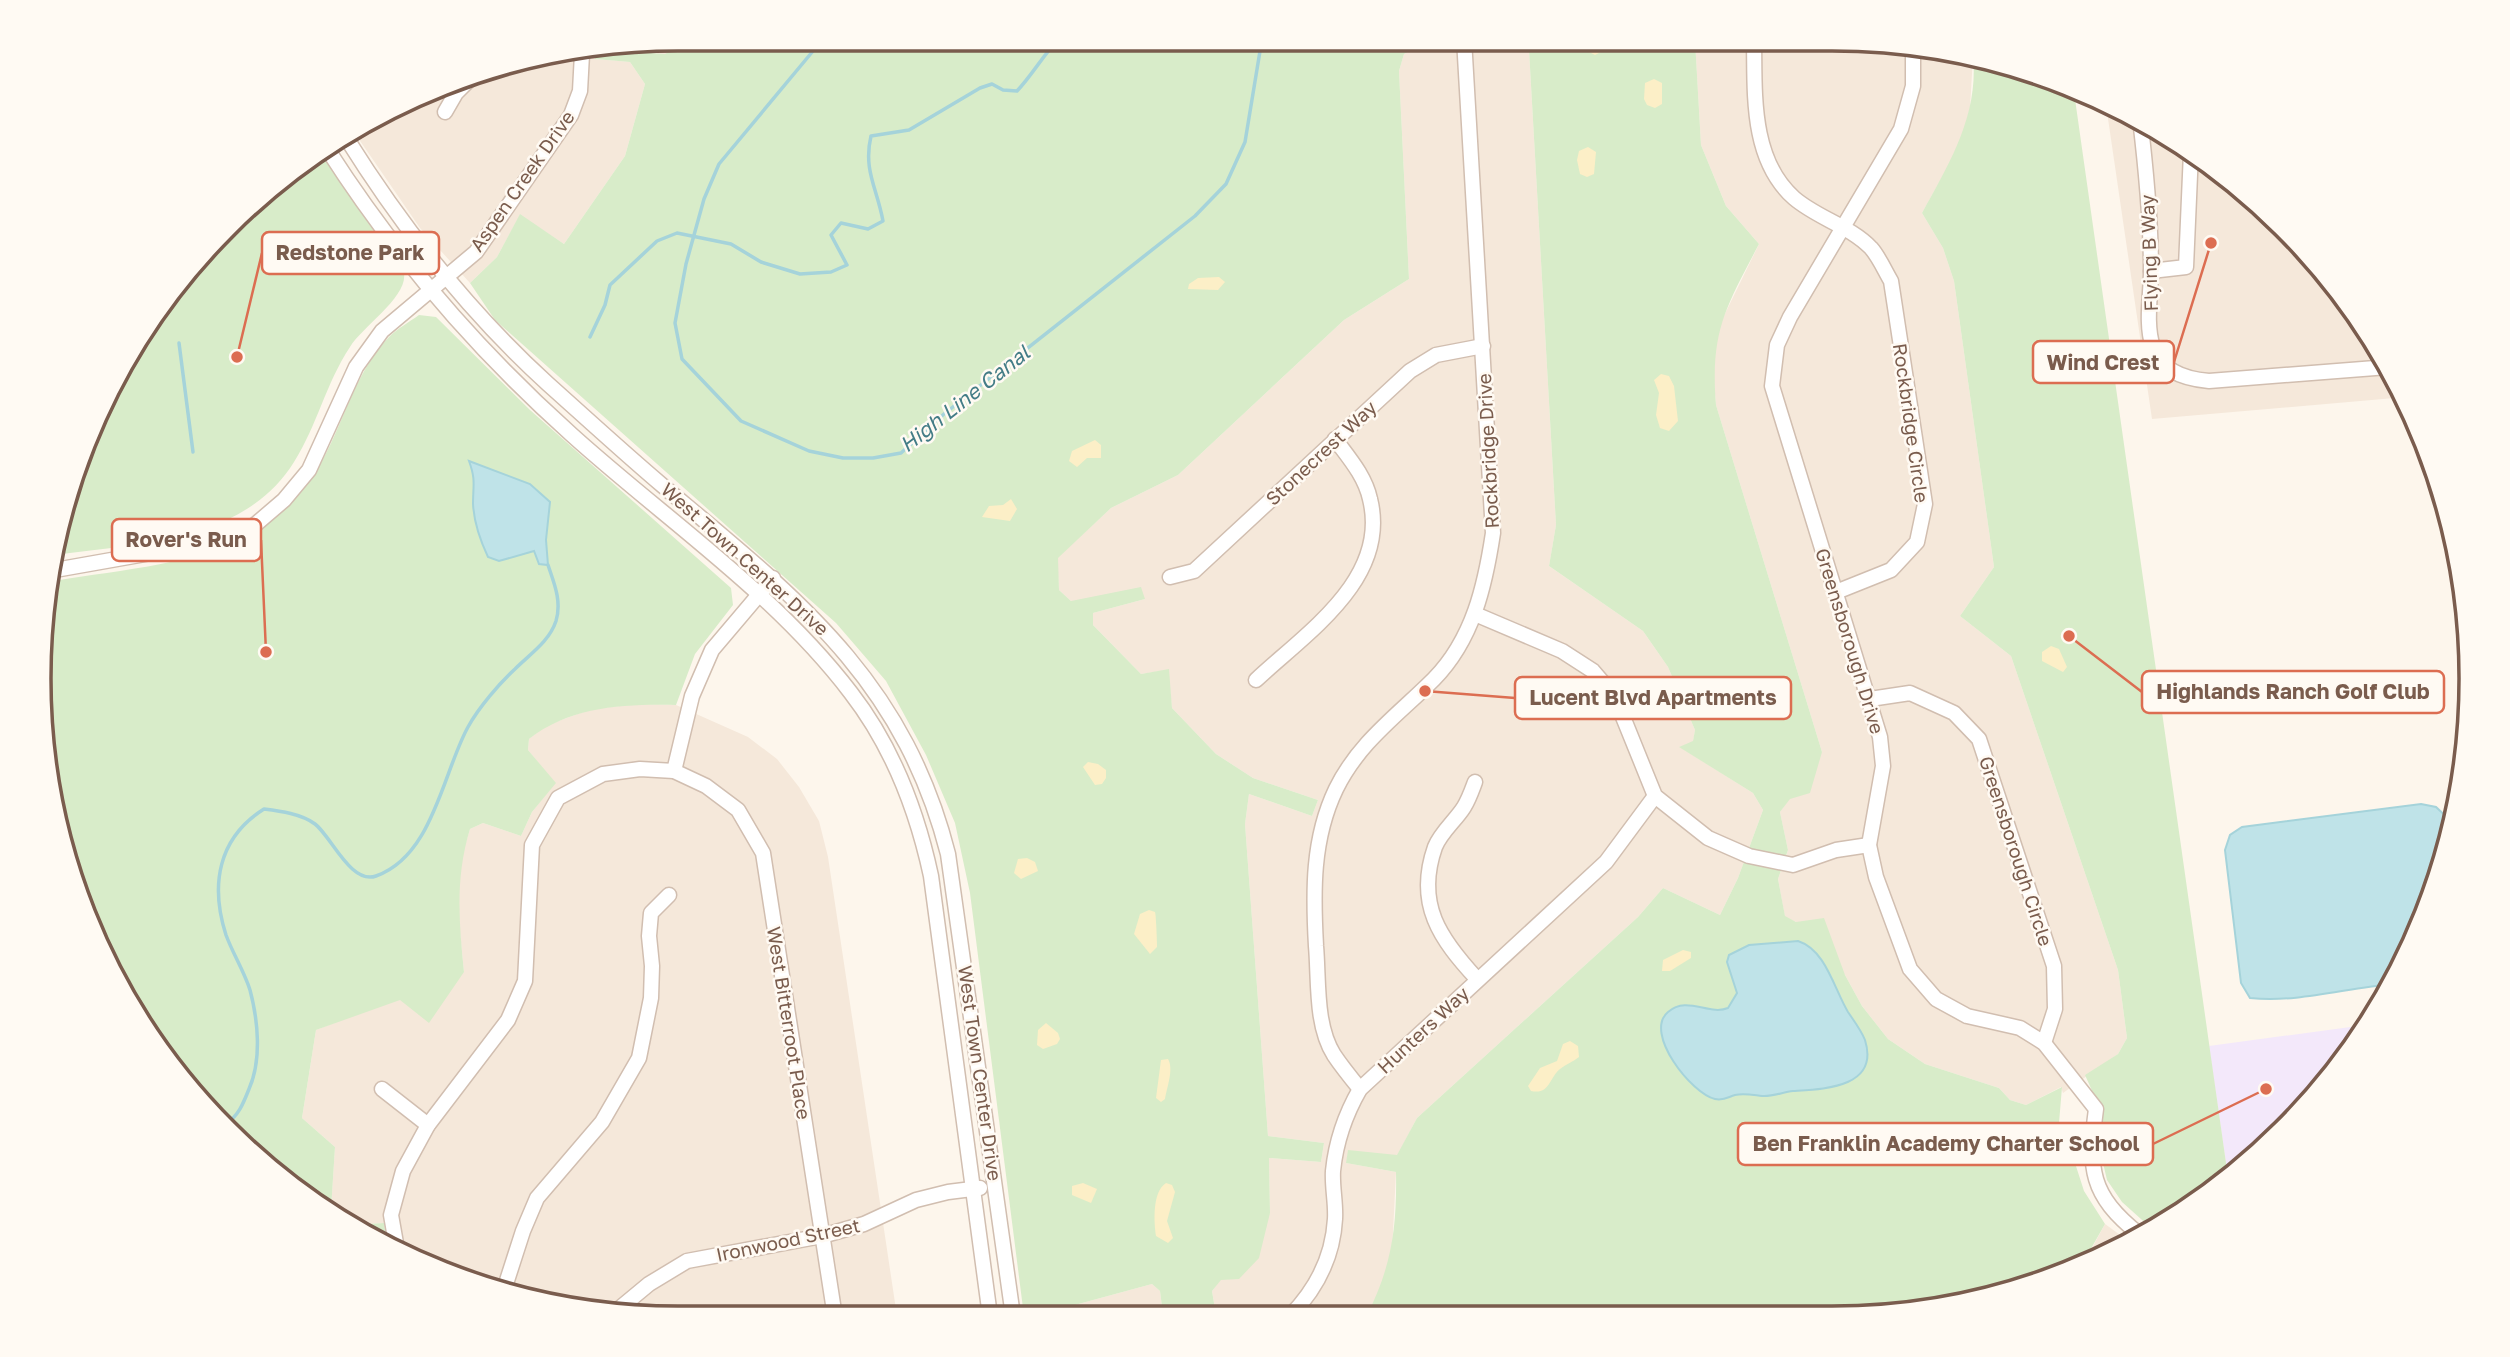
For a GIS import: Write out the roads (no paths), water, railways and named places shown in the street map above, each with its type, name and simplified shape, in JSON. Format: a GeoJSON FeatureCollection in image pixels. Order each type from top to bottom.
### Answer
{"type":"FeatureCollection","features":[{"type":"Feature","properties":{"kind":"street","name":"Rockbridge Drive"},"geometry":{"type":"LineString","coordinates":[[1360,1089],[1333,1054],[1321,1010],[1313,898],[1320,832],[1336,789],[1362,747],[1436,677],[1461,643],[1475,614],[1487,571],[1493,533],[1465,51]]}},
{"type":"Feature","properties":{"kind":"street"},"geometry":{"type":"LineString","coordinates":[[1754,51],[1756,114],[1768,162],[1794,198],[1843,227]]}},
{"type":"Feature","properties":{"kind":"street","name":"Greensborough Drive"},"geometry":{"type":"LineString","coordinates":[[1913,56],[1913,86],[1901,129],[1777,345],[1772,386],[1880,737],[1883,766],[1868,845],[1876,877],[1910,969],[1936,999],[1967,1016],[2020,1028],[2044,1043],[2096,1109],[2091,1167],[2102,1196],[2119,1218],[2133,1229]]}},
{"type":"Feature","properties":{"kind":"street","name":"Aspen Creek Drive"},"geometry":{"type":"LineString","coordinates":[[61,569],[230,539],[256,524],[284,500],[309,470],[356,367],[382,331],[475,252],[571,116],[580,91],[582,59]]}},
{"type":"Feature","properties":{"kind":"street"},"geometry":{"type":"LineString","coordinates":[[445,112],[458,92]]}},
{"type":"Feature","properties":{"kind":"street","name":"Flying B Way"},"geometry":{"type":"LineString","coordinates":[[2141,133],[2151,271],[2153,347],[2168,368],[2190,380],[2209,381],[2377,368]]}},
{"type":"Feature","properties":{"kind":"street","name":"West Town Center Drive"},"geometry":{"type":"LineString","coordinates":[[351,144],[384,198],[445,276],[493,331],[546,383],[773,578],[820,622],[870,682],[907,743],[933,800],[952,873],[1012,1306]]}},
{"type":"Feature","properties":{"kind":"street","name":"West Town Center Drive"},"geometry":{"type":"LineString","coordinates":[[332,156],[370,215],[429,289],[495,362],[571,435],[758,594],[805,638],[853,695],[887,751],[912,806],[931,876],[989,1306]]}},
{"type":"Feature","properties":{"kind":"street"},"geometry":{"type":"LineString","coordinates":[[2151,271],[2186,267],[2190,164]]}},
{"type":"Feature","properties":{"kind":"street","name":"Rockbridge Circle"},"geometry":{"type":"LineString","coordinates":[[1836,592],[1891,570],[1917,542],[1925,504],[1891,281],[1872,249],[1843,227]]}},
{"type":"Feature","properties":{"kind":"street","name":"Stonecrest Way"},"geometry":{"type":"LineString","coordinates":[[1170,578],[1194,571],[1410,371],[1436,355],[1483,346]]}},
{"type":"Feature","properties":{"kind":"street"},"geometry":{"type":"LineString","coordinates":[[1256,680],[1349,593],[1369,553],[1372,530],[1371,500],[1359,472],[1335,439]]}},
{"type":"Feature","properties":{"kind":"street"},"geometry":{"type":"LineString","coordinates":[[395,1239],[391,1215],[403,1171],[428,1125],[508,1020],[525,981],[532,845],[558,798],[603,774],[640,769],[674,771],[692,695],[712,650],[773,578]]}},
{"type":"Feature","properties":{"kind":"street"},"geometry":{"type":"LineString","coordinates":[[1475,614],[1562,651],[1593,671],[1611,692],[1621,712],[1655,796],[1708,838],[1761,860],[1793,865],[1836,850],[1868,845]]}},
{"type":"Feature","properties":{"kind":"street","name":"Greensborough Circle"},"geometry":{"type":"LineString","coordinates":[[1870,699],[1910,693],[1954,713],[1979,740],[2054,966],[2055,1009],[2044,1043]]}},
{"type":"Feature","properties":{"kind":"street","name":"West Bitterroot Place"},"geometry":{"type":"LineString","coordinates":[[674,771],[706,786],[738,810],[763,853],[833,1306]]}},
{"type":"Feature","properties":{"kind":"street"},"geometry":{"type":"LineString","coordinates":[[1475,782],[1464,807],[1436,845],[1429,878],[1431,911],[1446,945],[1477,979]]}},
{"type":"Feature","properties":{"kind":"street","name":"Hunters Way"},"geometry":{"type":"LineString","coordinates":[[1299,1306],[1307,1298],[1330,1251],[1335,1219],[1333,1173],[1338,1139],[1348,1110],[1360,1089],[1606,862],[1655,796]]}},
{"type":"Feature","properties":{"kind":"street"},"geometry":{"type":"LineString","coordinates":[[507,1282],[537,1198],[602,1122],[639,1058],[651,998],[651,913],[669,895]]}},
{"type":"Feature","properties":{"kind":"street"},"geometry":{"type":"LineString","coordinates":[[382,1089],[428,1125]]}},
{"type":"Feature","properties":{"kind":"street","name":"Ironwood Street"},"geometry":{"type":"LineString","coordinates":[[625,1304],[649,1284],[687,1261],[822,1236],[864,1224],[916,1200],[995,1186]]}},
{"type":"Feature","properties":{"kind":"water"},"geometry":{"type":"Polygon","coordinates":[[[469,461],[530,484],[550,502],[546,540],[548,565],[539,564],[534,551],[499,561],[488,557],[475,518],[473,478],[469,461]]]}},
{"type":"Feature","properties":{"kind":"water"},"geometry":{"type":"Polygon","coordinates":[[[2421,804],[2436,807],[2444,814],[2426,880],[2395,956],[2379,986],[2304,997],[2250,998],[2241,983],[2225,850],[2230,835],[2242,827],[2421,804]]]}},
{"type":"Feature","properties":{"kind":"water"},"geometry":{"type":"Polygon","coordinates":[[[1798,941],[1808,946],[1822,961],[1862,1033],[1867,1056],[1864,1068],[1857,1077],[1833,1087],[1766,1096],[1738,1094],[1721,1100],[1705,1095],[1683,1075],[1666,1047],[1662,1022],[1668,1012],[1683,1005],[1713,1010],[1728,1008],[1737,993],[1727,962],[1729,955],[1749,945],[1798,941]]]}},
{"type":"Feature","properties":{"kind":"waterway","name":"High Line Canal"},"geometry":{"type":"LineString","coordinates":[[813,51],[719,164],[704,199],[686,264],[675,323],[682,359],[741,421],[809,451],[843,458],[873,458],[901,453],[944,414],[1195,216],[1226,184],[1245,142],[1260,51]]}},
{"type":"Feature","properties":{"kind":"waterway"},"geometry":{"type":"LineString","coordinates":[[590,337],[605,305],[610,285],[657,241],[677,233],[731,244],[761,262],[800,274],[831,272],[847,265],[831,235],[841,223],[868,229],[883,221],[870,169],[871,136],[909,130],[980,88],[992,84],[1003,90],[1017,91],[1048,51]]}},
{"type":"Feature","properties":{"kind":"waterway"},"geometry":{"type":"LineString","coordinates":[[179,343],[193,452]]}},
{"type":"Feature","properties":{"kind":"waterway"},"geometry":{"type":"LineString","coordinates":[[232,1119],[243,1104],[253,1078],[257,1040],[250,990],[226,935],[221,916],[219,881],[228,848],[236,834],[264,809],[297,815],[315,824],[350,867],[367,877],[376,876],[395,866],[411,851],[424,832],[459,746],[473,719],[496,689],[553,628],[558,614],[558,599],[548,565]]}},
{"type":"Feature","properties":{"kind":"place","name":"Wind Crest"},"geometry":{"type":"Point","coordinates":[2211,243]}},
{"type":"Feature","properties":{"kind":"place","name":"Redstone Park"},"geometry":{"type":"Point","coordinates":[237,357]}},
{"type":"Feature","properties":{"kind":"place","name":"Highlands Ranch Golf Club"},"geometry":{"type":"Point","coordinates":[2069,636]}},
{"type":"Feature","properties":{"kind":"place","name":"Rover's Run"},"geometry":{"type":"Point","coordinates":[266,652]}},
{"type":"Feature","properties":{"kind":"place","name":"Lucent Blvd Apartments"},"geometry":{"type":"Point","coordinates":[1425,691]}},
{"type":"Feature","properties":{"kind":"place","name":"Ben Franklin Academy Charter School"},"geometry":{"type":"Point","coordinates":[2266,1089]}}]}
